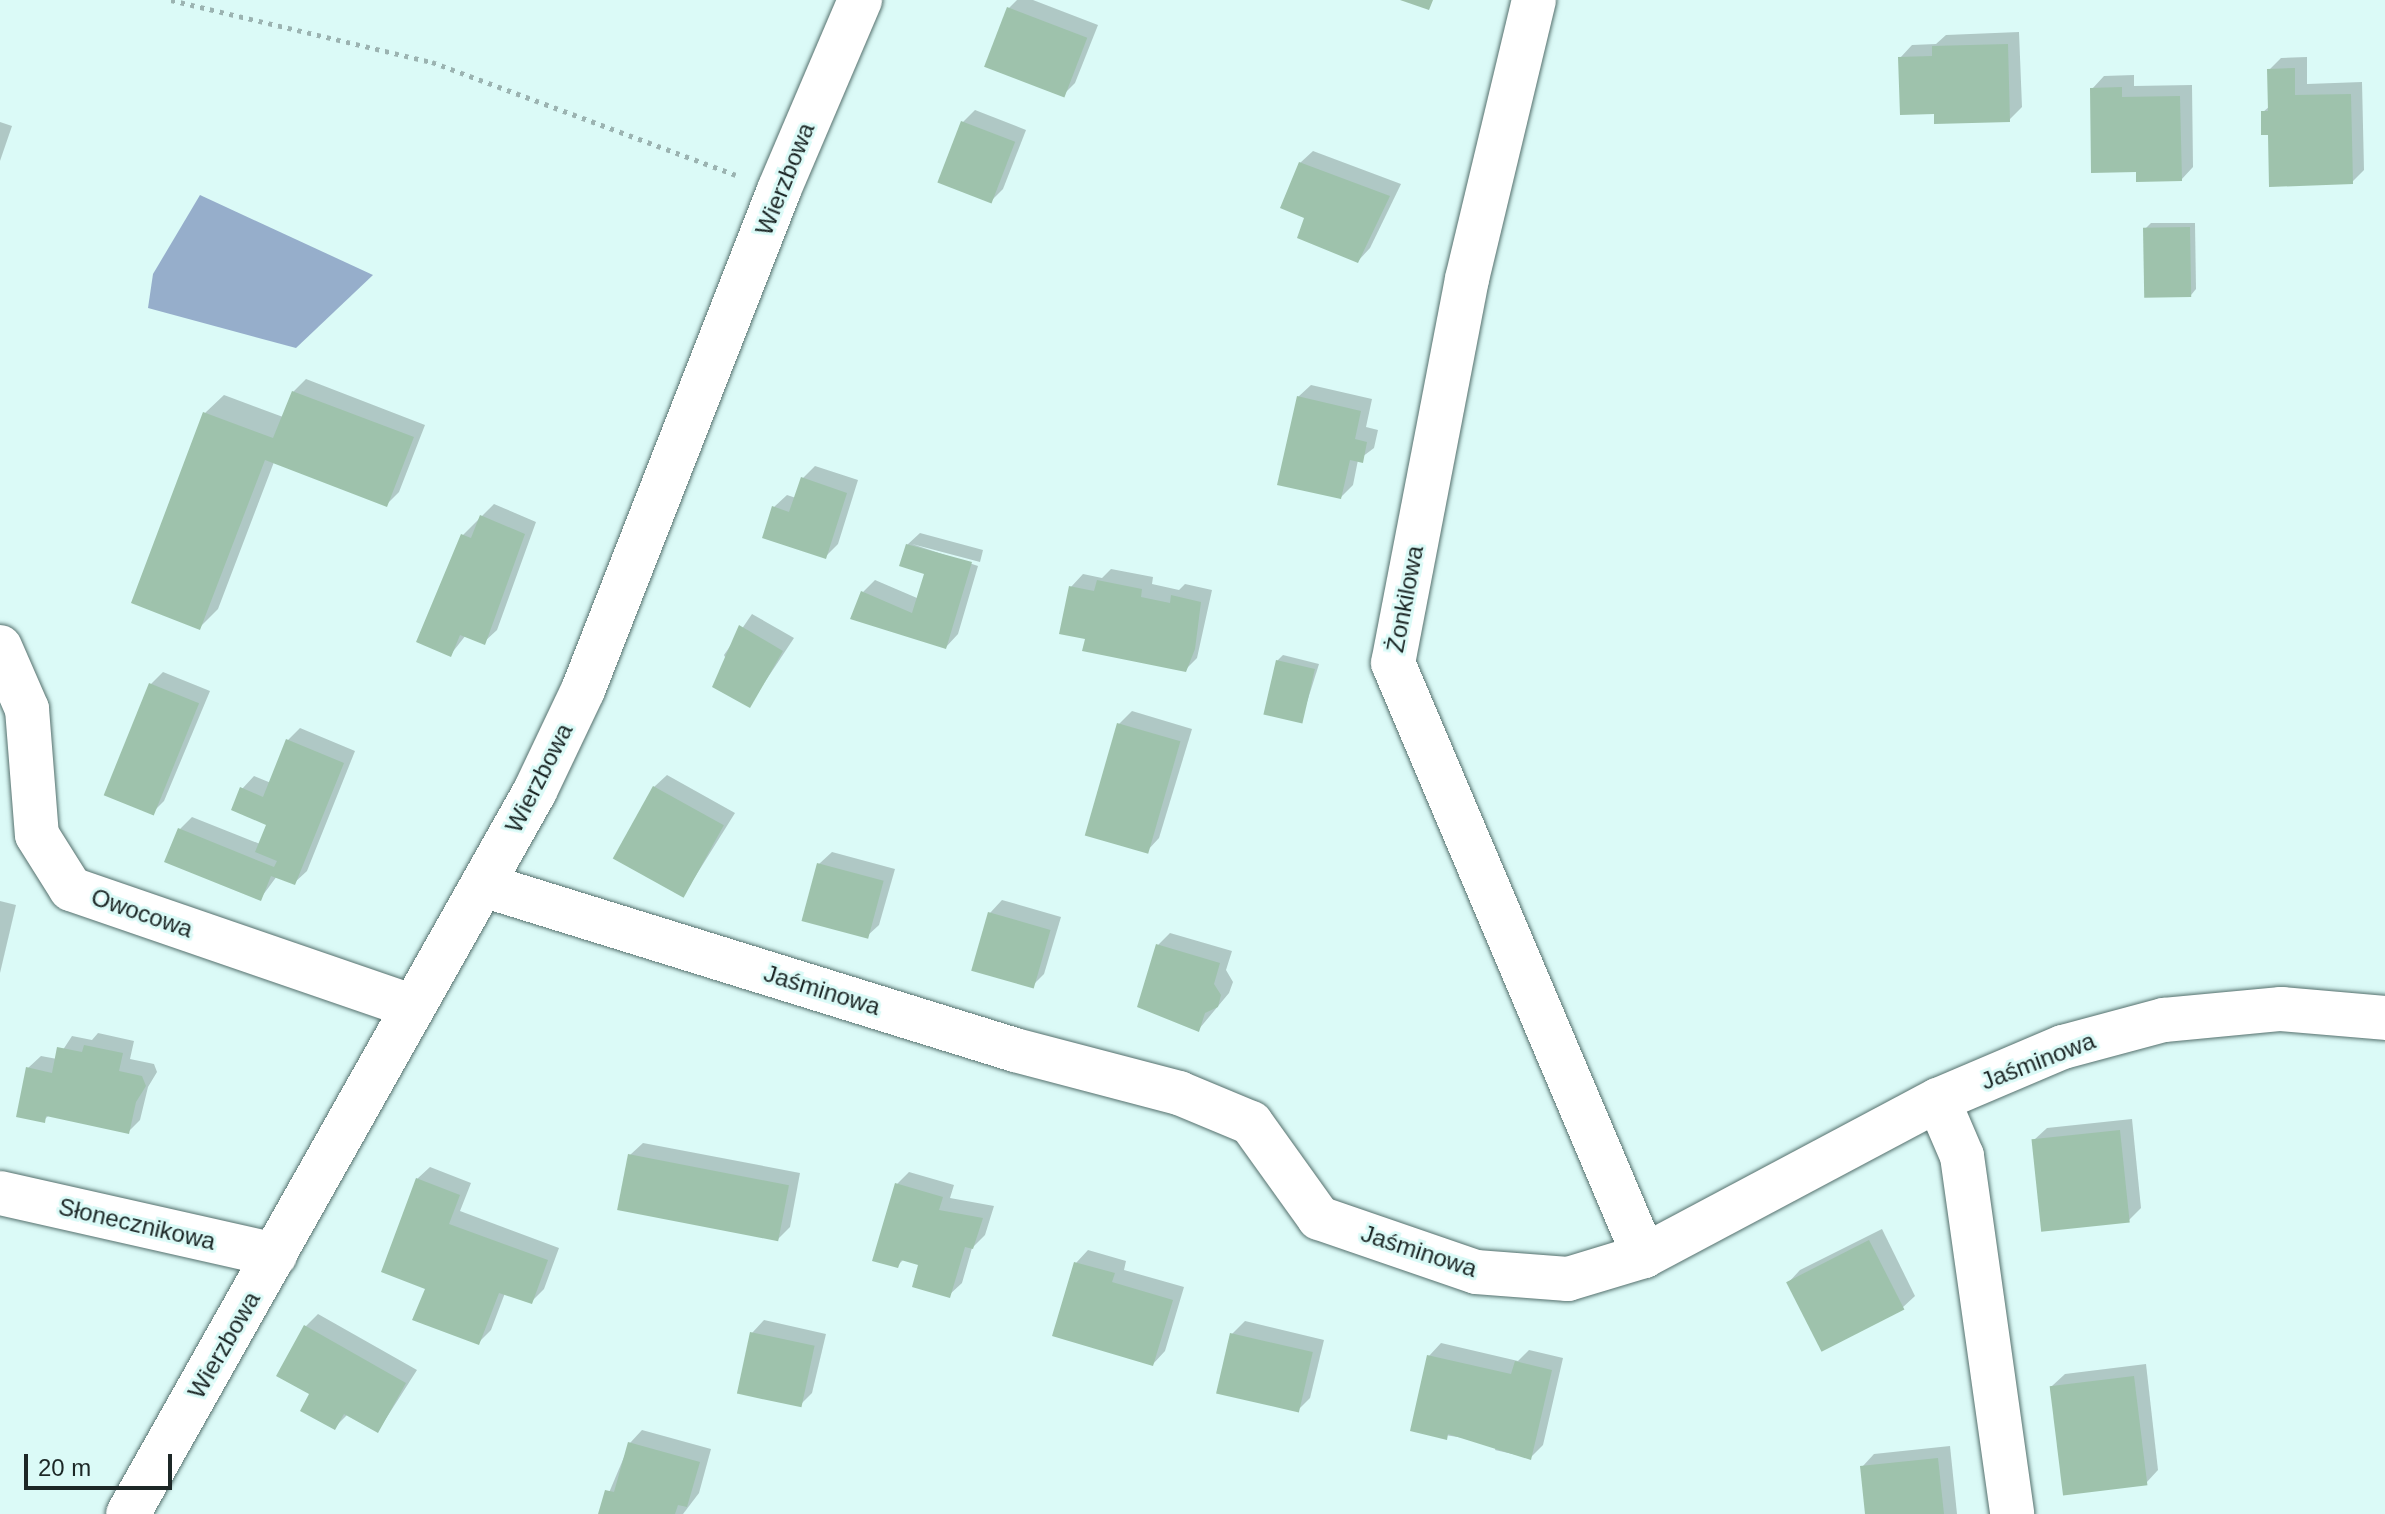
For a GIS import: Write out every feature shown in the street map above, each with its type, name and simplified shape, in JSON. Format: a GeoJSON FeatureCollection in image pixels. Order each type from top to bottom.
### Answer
{"type":"FeatureCollection","features":[{"type":"Feature","properties":{"kind":"street","name":"Wierzbowa"},"geometry":{"type":"LineString","coordinates":[[135,1513],[411,1006],[483,885],[583,690],[779,190],[860,0]]}},
{"type":"Feature","properties":{"kind":"street","name":"Żonkilowa"},"geometry":{"type":"LineString","coordinates":[[1534,0],[1467,279],[1393,663],[1644,1256]]}},
{"type":"Feature","properties":{"kind":"street","name":"Owocowa"},"geometry":{"type":"LineString","coordinates":[[0,647],[27,709],[37,835],[71,889],[411,1006]]}},
{"type":"Feature","properties":{"kind":"street","name":"Jaśminowa"},"geometry":{"type":"LineString","coordinates":[[483,885],[1015,1050],[1179,1093],[1251,1123],[1319,1218],[1476,1272],[1568,1279],[1644,1256],[1938,1100],[2063,1047],[2164,1020],[2281,1009],[2385,1018]]}},
{"type":"Feature","properties":{"kind":"street"},"geometry":{"type":"LineString","coordinates":[[1938,1100],[1962,1156],[2012,1514]]}},
{"type":"Feature","properties":{"kind":"street","name":"Słonecznikowa"},"geometry":{"type":"LineString","coordinates":[[0,1193],[275,1255]]}},
{"type":"Feature","properties":{"kind":"path"},"geometry":{"type":"LineString","coordinates":[[171,0],[432,62],[779,190]]}},
{"type":"Feature","properties":{"kind":"water"},"geometry":{"type":"Polygon","coordinates":[[[200,195],[373,275],[296,348],[148,308],[153,274],[200,195]]]}},
{"type":"Feature","properties":{"kind":"building"},"geometry":{"type":"Polygon","coordinates":[[[1400,0],[1433,0],[1429,10],[1400,0]]]}},
{"type":"Feature","properties":{"kind":"building"},"geometry":{"type":"Polygon","coordinates":[[[1007,7],[1087,38],[1064,98],[984,67],[1007,7]]]}},
{"type":"Feature","properties":{"kind":"building"},"geometry":{"type":"Polygon","coordinates":[[[2008,44],[2010,122],[1934,124],[1934,114],[1900,115],[1898,57],[1932,56],[1932,46],[2008,44]]]}},
{"type":"Feature","properties":{"kind":"building"},"geometry":{"type":"Polygon","coordinates":[[[2295,68],[2295,95],[2351,94],[2353,184],[2269,187],[2268,135],[2261,135],[2261,111],[2268,111],[2267,69],[2295,68]]]}},
{"type":"Feature","properties":{"kind":"building"},"geometry":{"type":"Polygon","coordinates":[[[2122,87],[2122,97],[2180,96],[2182,181],[2136,182],[2136,172],[2091,173],[2090,88],[2122,87]]]}},
{"type":"Feature","properties":{"kind":"building"},"geometry":{"type":"Polygon","coordinates":[[[961,121],[1015,142],[991,203],[937,183],[961,121]]]}},
{"type":"Feature","properties":{"kind":"building"},"geometry":{"type":"Polygon","coordinates":[[[1299,162],[1390,196],[1358,263],[1297,238],[1304,218],[1280,208],[1299,162]]]}},
{"type":"Feature","properties":{"kind":"building"},"geometry":{"type":"Polygon","coordinates":[[[2190,227],[2191,297],[2144,298],[2143,228],[2190,227]]]}},
{"type":"Feature","properties":{"kind":"building"},"geometry":{"type":"Polygon","coordinates":[[[292,391],[414,437],[387,507],[265,460],[200,630],[131,603],[203,412],[273,438],[292,391]]]}},
{"type":"Feature","properties":{"kind":"building"},"geometry":{"type":"Polygon","coordinates":[[[1297,396],[1361,411],[1355,439],[1367,442],[1363,463],[1350,460],[1341,499],[1277,485],[1297,396]]]}},
{"type":"Feature","properties":{"kind":"building"},"geometry":{"type":"Polygon","coordinates":[[[801,477],[847,493],[826,559],[762,538],[772,506],[789,512],[801,477]]]}},
{"type":"Feature","properties":{"kind":"building"},"geometry":{"type":"Polygon","coordinates":[[[480,515],[525,534],[485,645],[460,635],[451,657],[416,642],[461,534],[471,538],[480,515]]]}},
{"type":"Feature","properties":{"kind":"building"},"geometry":{"type":"Polygon","coordinates":[[[906,544],[972,562],[946,649],[850,619],[861,591],[912,613],[924,574],[899,566],[906,544]]]}},
{"type":"Feature","properties":{"kind":"building"},"geometry":{"type":"Polygon","coordinates":[[[1097,580],[1142,589],[1141,597],[1170,603],[1171,595],[1201,602],[1195,649],[1186,672],[1082,651],[1085,639],[1059,634],[1069,586],[1094,591],[1097,580]]]}},
{"type":"Feature","properties":{"kind":"building"},"geometry":{"type":"Polygon","coordinates":[[[739,625],[783,651],[750,708],[712,687],[739,625]]]}},
{"type":"Feature","properties":{"kind":"building"},"geometry":{"type":"Polygon","coordinates":[[[1276,660],[1315,669],[1302,724],[1263,715],[1276,660]]]}},
{"type":"Feature","properties":{"kind":"building"},"geometry":{"type":"Polygon","coordinates":[[[149,683],[199,703],[154,815],[104,795],[149,683]]]}},
{"type":"Feature","properties":{"kind":"building"},"geometry":{"type":"Polygon","coordinates":[[[1117,723],[1180,741],[1148,854],[1085,835],[1117,723]]]}},
{"type":"Feature","properties":{"kind":"building"},"geometry":{"type":"Polygon","coordinates":[[[286,739],[344,763],[295,885],[271,876],[261,901],[164,862],[178,828],[274,867],[277,861],[255,852],[266,825],[231,810],[240,787],[263,797],[286,739]]]}},
{"type":"Feature","properties":{"kind":"building"},"geometry":{"type":"Polygon","coordinates":[[[653,786],[724,825],[684,898],[613,859],[653,786]]]}},
{"type":"Feature","properties":{"kind":"building"},"geometry":{"type":"Polygon","coordinates":[[[817,863],[884,881],[868,939],[801,921],[817,863]]]}},
{"type":"Feature","properties":{"kind":"building"},"geometry":{"type":"Polygon","coordinates":[[[988,912],[1050,930],[1034,989],[971,971],[988,912]]]}},
{"type":"Feature","properties":{"kind":"building"},"geometry":{"type":"Polygon","coordinates":[[[1156,944],[1220,963],[1214,984],[1221,995],[1218,1007],[1205,1013],[1199,1032],[1137,1007],[1156,944]]]}},
{"type":"Feature","properties":{"kind":"building"},"geometry":{"type":"Polygon","coordinates":[[[84,1045],[123,1053],[119,1071],[142,1076],[146,1086],[136,1102],[129,1134],[46,1116],[45,1123],[16,1117],[26,1067],[52,1073],[57,1047],[82,1052],[84,1045]]]}},
{"type":"Feature","properties":{"kind":"building"},"geometry":{"type":"Polygon","coordinates":[[[2120,1130],[2130,1222],[2041,1232],[2031,1139],[2120,1130]]]}},
{"type":"Feature","properties":{"kind":"building"},"geometry":{"type":"Polygon","coordinates":[[[628,1154],[789,1185],[778,1241],[617,1210],[628,1154]]]}},
{"type":"Feature","properties":{"kind":"building"},"geometry":{"type":"Polygon","coordinates":[[[416,1178],[460,1195],[449,1224],[548,1260],[532,1304],[499,1293],[479,1345],[412,1320],[425,1289],[381,1272],[416,1178]]]}},
{"type":"Feature","properties":{"kind":"building"},"geometry":{"type":"Polygon","coordinates":[[[895,1183],[943,1197],[939,1210],[983,1218],[973,1249],[965,1247],[950,1298],[912,1287],[918,1265],[901,1260],[898,1268],[872,1261],[895,1183]]]}},
{"type":"Feature","properties":{"kind":"building"},"geometry":{"type":"Polygon","coordinates":[[[1869,1240],[1904,1309],[1822,1352],[1786,1282],[1869,1240]]]}},
{"type":"Feature","properties":{"kind":"building"},"geometry":{"type":"Polygon","coordinates":[[[1074,1262],[1115,1273],[1112,1282],[1173,1300],[1153,1366],[1052,1336],[1074,1262]]]}},
{"type":"Feature","properties":{"kind":"building"},"geometry":{"type":"Polygon","coordinates":[[[304,1325],[406,1383],[378,1433],[344,1414],[335,1430],[300,1411],[309,1394],[276,1376],[304,1325]]]}},
{"type":"Feature","properties":{"kind":"building"},"geometry":{"type":"Polygon","coordinates":[[[750,1332],[815,1346],[801,1407],[737,1394],[750,1332]]]}},
{"type":"Feature","properties":{"kind":"building"},"geometry":{"type":"Polygon","coordinates":[[[1230,1333],[1313,1352],[1299,1413],[1216,1393],[1230,1333]]]}},
{"type":"Feature","properties":{"kind":"building"},"geometry":{"type":"Polygon","coordinates":[[[1427,1355],[1511,1374],[1515,1361],[1552,1370],[1531,1460],[1448,1434],[1447,1440],[1410,1431],[1427,1355]]]}},
{"type":"Feature","properties":{"kind":"building"},"geometry":{"type":"Polygon","coordinates":[[[2134,1376],[2147,1485],[2063,1496],[2050,1386],[2134,1376]]]}},
{"type":"Feature","properties":{"kind":"building"},"geometry":{"type":"Polygon","coordinates":[[[628,1442],[700,1462],[687,1507],[678,1505],[675,1514],[598,1514],[605,1490],[614,1492],[628,1442]]]}},
{"type":"Feature","properties":{"kind":"building"},"geometry":{"type":"Polygon","coordinates":[[[1938,1458],[1944,1514],[1865,1514],[1860,1466],[1938,1458]]]}}]}
